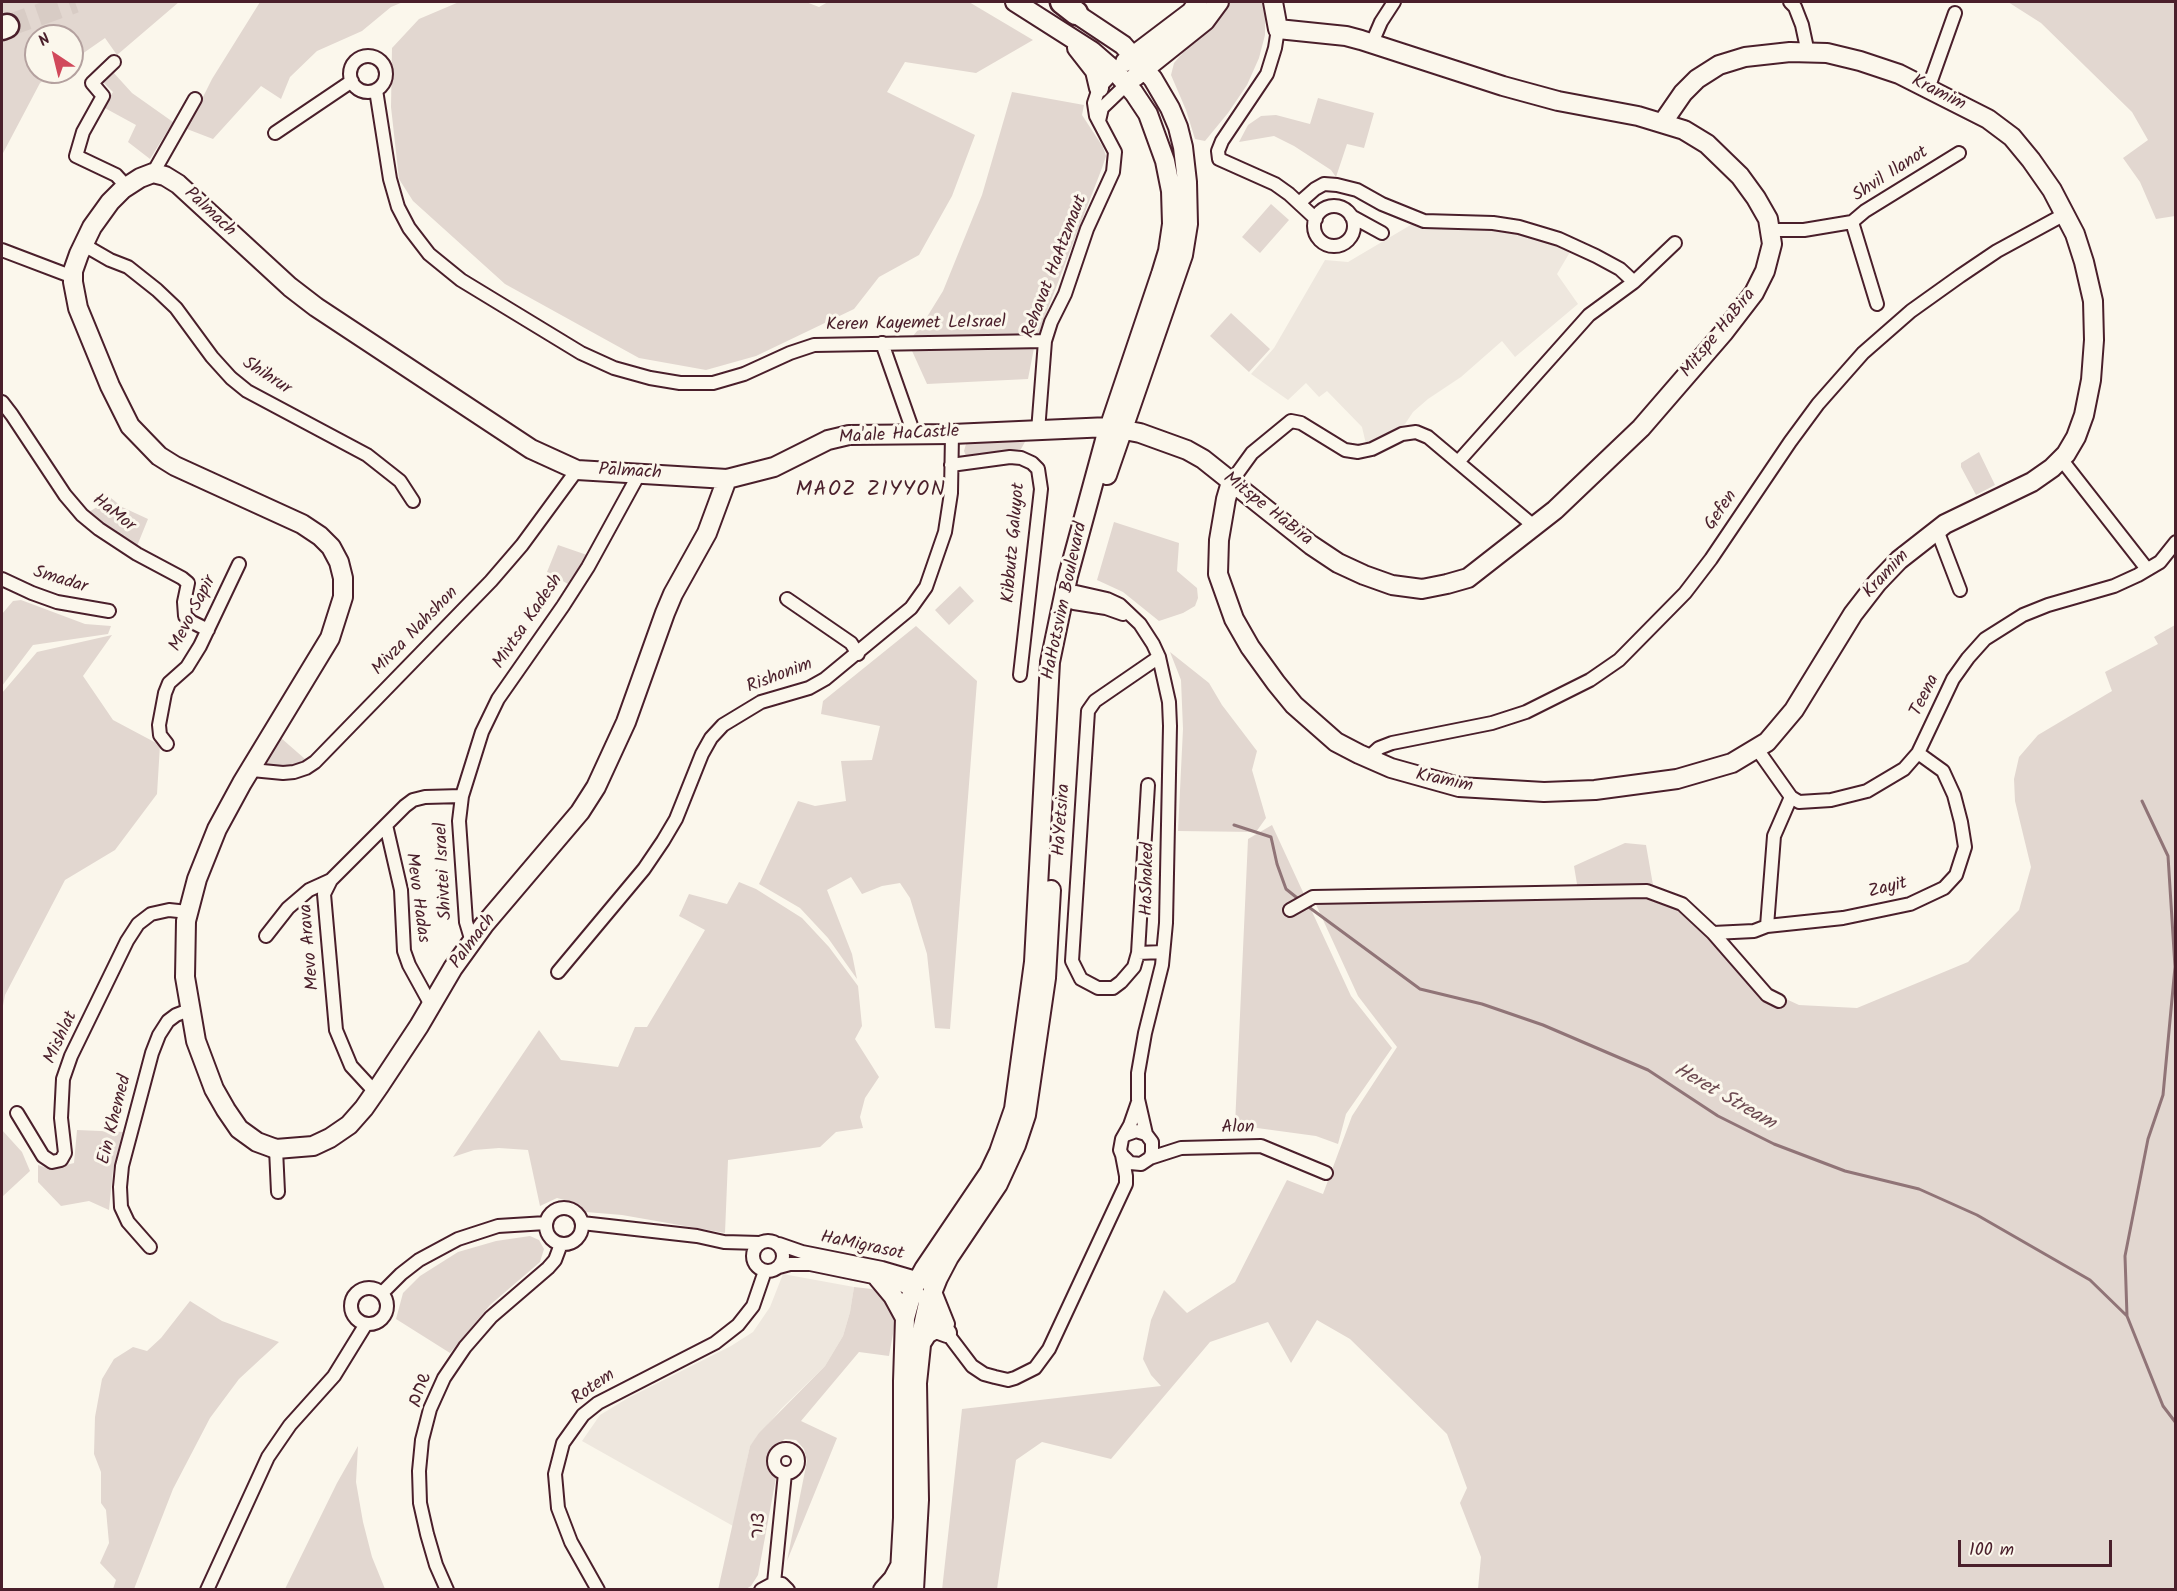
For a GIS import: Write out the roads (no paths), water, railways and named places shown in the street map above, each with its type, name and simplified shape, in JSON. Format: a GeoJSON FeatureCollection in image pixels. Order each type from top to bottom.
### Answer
{"type":"FeatureCollection","features":[{"type":"Feature","properties":{"kind":"street","name":"HaHotsvim Boulevard"},"geometry":{"type":"LineString","coordinates":[[1014,2],[1065,12],[1108,34],[1139,62],[1164,96],[1178,127],[1183,147],[1188,193],[1187,234],[1176,278],[1114,435]]}},
{"type":"Feature","properties":{"kind":"street"},"geometry":{"type":"LineString","coordinates":[[1065,12],[1095,71],[1099,88],[1121,77],[1139,62],[1169,29],[1191,12],[1198,2]]}},
{"type":"Feature","properties":{"kind":"street"},"geometry":{"type":"LineString","coordinates":[[1139,62],[1169,50],[1205,21],[1219,2]]}},
{"type":"Feature","properties":{"kind":"street"},"geometry":{"type":"LineString","coordinates":[[1273,2],[1278,28],[1267,74],[1222,141],[1218,151],[1219,159],[1275,184],[1316,219]]}},
{"type":"Feature","properties":{"kind":"street"},"geometry":{"type":"LineString","coordinates":[[1372,43],[1381,22],[1394,2]]}},
{"type":"Feature","properties":{"kind":"street"},"geometry":{"type":"LineString","coordinates":[[1790,2],[1795,7],[1802,25],[1808,53]]}},
{"type":"Feature","properties":{"kind":"street","name":"HaHotsvim Boulevard"},"geometry":{"type":"LineString","coordinates":[[923,1290],[949,1257],[998,1184],[1016,1145],[1026,1115],[1046,978],[1059,682],[1071,597],[1114,435],[1168,251],[1172,224],[1170,183],[1160,145],[1148,114],[1121,77],[1092,51],[1065,12]]}},
{"type":"Feature","properties":{"kind":"street"},"geometry":{"type":"LineString","coordinates":[[1928,89],[1955,13]]}},
{"type":"Feature","properties":{"kind":"street","name":"Mitspe HaBira"},"geometry":{"type":"LineString","coordinates":[[1114,435],[1159,439],[1203,459],[1311,545],[1338,563],[1392,585],[1422,589],[1447,584],[1468,578],[1534,527],[1641,428],[1724,332],[1754,293],[1766,272],[1772,244],[1768,219],[1756,198],[1723,158],[1707,144],[1684,130],[1663,122],[1558,101],[1503,86],[1346,36],[1278,28]]}},
{"type":"Feature","properties":{"kind":"street"},"geometry":{"type":"LineString","coordinates":[[1108,34],[1135,38],[1169,29]]}},
{"type":"Feature","properties":{"kind":"street"},"geometry":{"type":"LineString","coordinates":[[1164,96],[1162,70],[1169,50]]}},
{"type":"Feature","properties":{"kind":"street","name":"Kramim"},"geometry":{"type":"LineString","coordinates":[[1231,482],[1219,540],[1218,574],[1234,619],[1276,683],[1294,705],[1336,742],[1368,758],[1412,775],[1459,787],[1544,792],[1595,790],[1677,779],[1732,763],[1757,749],[1780,729],[1853,614],[1877,583],[1899,560],[1937,530],[1976,508],[2032,482],[2061,459],[2076,437],[2084,415],[2091,380],[2094,340],[2092,301],[2084,262],[2075,234],[2042,175],[2012,137],[1988,119],[1899,74],[1860,60],[1827,53],[1790,52],[1745,57],[1719,65],[1697,79],[1683,93],[1663,122]]}},
{"type":"Feature","properties":{"kind":"street","name":"Keren Kayemet LeIsrael"},"geometry":{"type":"LineString","coordinates":[[352,81],[351,70],[357,60],[362,57],[374,57],[380,60],[386,70],[384,82],[376,90],[390,179],[398,207],[409,228],[429,254],[461,280],[581,353],[614,368],[680,383],[713,383],[744,374],[804,347],[837,343],[1045,340]]}},
{"type":"Feature","properties":{"kind":"street"},"geometry":{"type":"LineString","coordinates":[[114,62],[92,83],[103,96],[83,132],[76,156],[116,175],[127,187]]}},
{"type":"Feature","properties":{"kind":"street"},"geometry":{"type":"LineString","coordinates":[[1099,123],[1102,108],[1111,97],[1121,77]]}},
{"type":"Feature","properties":{"kind":"street"},"geometry":{"type":"LineString","coordinates":[[275,133],[352,81],[365,91],[376,90]]}},
{"type":"Feature","properties":{"kind":"street","name":"Rehavat HaAtzmaut"},"geometry":{"type":"LineString","coordinates":[[1040,431],[1045,340],[1113,172],[1115,152],[1096,116],[1094,103],[1099,88]]}},
{"type":"Feature","properties":{"kind":"street"},"geometry":{"type":"LineString","coordinates":[[153,173],[195,99]]}},
{"type":"Feature","properties":{"kind":"street","name":"Shvil Ilanot"},"geometry":{"type":"LineString","coordinates":[[1770,230],[1804,230],[1852,222],[1865,211],[1959,153]]}},
{"type":"Feature","properties":{"kind":"street","name":"Palmach"},"geometry":{"type":"LineString","coordinates":[[153,173],[165,176],[178,184],[290,287],[316,307],[531,449],[577,470],[727,479],[707,533],[673,594],[626,722],[596,787],[580,812],[484,925],[453,968],[375,1092],[349,1125],[313,1146],[276,1149],[257,1142],[239,1129],[214,1089],[196,1041],[189,1010],[185,977],[188,912],[197,879],[217,829],[330,638],[343,597],[343,578],[339,562],[326,541],[302,524],[175,466],[159,456],[130,426],[110,386],[78,308],[73,277],[92,227],[110,202],[127,187],[153,173]]}},
{"type":"Feature","properties":{"kind":"street"},"geometry":{"type":"LineString","coordinates":[[1299,203],[1324,184],[1337,185],[1357,190],[1382,204],[1424,221],[1493,223],[1520,227],[1559,239],[1596,255],[1620,269],[1634,282]]}},
{"type":"Feature","properties":{"kind":"street"},"geometry":{"type":"LineString","coordinates":[[1334,206],[1347,211],[1354,222],[1352,234],[1348,240],[1337,246],[1330,245],[1319,238],[1315,225],[1316,219],[1325,209],[1334,206]]}},
{"type":"Feature","properties":{"kind":"street","name":"Gefen"},"geometry":{"type":"LineString","coordinates":[[1368,758],[1379,748],[1392,743],[1483,725],[1527,712],[1590,680],[1619,660],[1685,593],[1818,404],[1863,353],[1911,311],[1969,270],[2030,231],[2065,214]]}},
{"type":"Feature","properties":{"kind":"street"},"geometry":{"type":"LineString","coordinates":[[1351,216],[1382,233]]}},
{"type":"Feature","properties":{"kind":"street"},"geometry":{"type":"LineString","coordinates":[[1852,222],[1877,304]]}},
{"type":"Feature","properties":{"kind":"street"},"geometry":{"type":"LineString","coordinates":[[1458,462],[1589,315],[1634,282],[1675,243]]}},
{"type":"Feature","properties":{"kind":"street","name":"Shihrur"},"geometry":{"type":"LineString","coordinates":[[84,244],[110,260],[128,267],[157,290],[176,308],[212,357],[231,378],[247,391],[367,455],[400,481],[413,501]]}},
{"type":"Feature","properties":{"kind":"street"},"geometry":{"type":"LineString","coordinates":[[2,250],[73,277]]}},
{"type":"Feature","properties":{"kind":"street"},"geometry":{"type":"LineString","coordinates":[[882,343],[914,434]]}},
{"type":"Feature","properties":{"kind":"street","name":"HaMor"},"geometry":{"type":"LineString","coordinates":[[2,402],[65,495],[82,514],[99,529],[137,554],[182,578],[188,584],[184,602],[185,616],[208,630]]}},
{"type":"Feature","properties":{"kind":"street"},"geometry":{"type":"LineString","coordinates":[[1231,482],[1252,453],[1291,420],[1301,423],[1345,450],[1359,452],[1372,449],[1402,434],[1416,432],[1428,436],[1534,527]]}},
{"type":"Feature","properties":{"kind":"street","name":"Ma'ale HaCastle"},"geometry":{"type":"LineString","coordinates":[[727,479],[774,467],[828,440],[849,435],[1040,431],[1114,435]]}},
{"type":"Feature","properties":{"kind":"street","name":"Rishonim"},"geometry":{"type":"LineString","coordinates":[[558,972],[644,869],[663,841],[676,819],[702,754],[711,738],[723,725],[761,702],[817,684],[858,654],[911,608],[926,587],[945,532],[951,493],[952,434]]}},
{"type":"Feature","properties":{"kind":"street","name":"Kibbutz Galuyot"},"geometry":{"type":"LineString","coordinates":[[951,465],[1010,457],[1024,459],[1038,470],[1041,489],[1020,675]]}},
{"type":"Feature","properties":{"kind":"street"},"geometry":{"type":"LineString","coordinates":[[2061,459],[2147,569]]}},
{"type":"Feature","properties":{"kind":"street","name":"Mivza Nahshon"},"geometry":{"type":"LineString","coordinates":[[252,770],[294,772],[315,762],[491,581],[522,545],[577,470]]}},
{"type":"Feature","properties":{"kind":"street","name":"Mivtsa Kadesh"},"geometry":{"type":"LineString","coordinates":[[462,796],[482,732],[498,699],[576,585],[639,474]]}},
{"type":"Feature","properties":{"kind":"street"},"geometry":{"type":"LineString","coordinates":[[1937,530],[1960,590]]}},
{"type":"Feature","properties":{"kind":"street","name":"Teena"},"geometry":{"type":"LineString","coordinates":[[1791,797],[1799,802],[1831,800],[1867,790],[1904,769],[1918,753],[1953,679],[1985,639],[2023,615],[2048,605],[2114,586],[2160,562],[2175,542]]}},
{"type":"Feature","properties":{"kind":"street","name":"Mevo Sapir"},"geometry":{"type":"LineString","coordinates":[[166,744],[160,735],[159,724],[169,683],[187,667],[208,630],[239,564]]}},
{"type":"Feature","properties":{"kind":"street","name":"Smadar"},"geometry":{"type":"LineString","coordinates":[[2,579],[57,602],[109,611]]}},
{"type":"Feature","properties":{"kind":"street"},"geometry":{"type":"LineString","coordinates":[[1071,597],[1113,601],[1140,624],[1159,657]]}},
{"type":"Feature","properties":{"kind":"street"},"geometry":{"type":"LineString","coordinates":[[788,599],[851,643],[858,654]]}},
{"type":"Feature","properties":{"kind":"street","name":"HaShaked"},"geometry":{"type":"LineString","coordinates":[[1148,1136],[1138,1099],[1138,1073],[1140,1054],[1163,952],[1166,923],[1170,726],[1166,683],[1159,657]]}},
{"type":"Feature","properties":{"kind":"street","name":"HaYetsira"},"geometry":{"type":"LineString","coordinates":[[1149,785],[1138,953],[1134,967],[1121,982],[1113,988],[1098,988],[1082,979],[1072,961],[1088,711],[1095,701],[1159,657]]}},
{"type":"Feature","properties":{"kind":"street"},"geometry":{"type":"LineString","coordinates":[[1757,749],[1791,797],[1774,837],[1767,926]]}},
{"type":"Feature","properties":{"kind":"street","name":"Zayit"},"geometry":{"type":"LineString","coordinates":[[1713,933],[1754,931],[1767,926],[1843,918],[1910,904],[1944,888],[1956,875],[1965,847],[1961,822],[1954,795],[1943,771],[1918,753]]}},
{"type":"Feature","properties":{"kind":"street","name":"Mevo Arava"},"geometry":{"type":"LineString","coordinates":[[375,1092],[351,1066],[336,1030],[324,894],[331,880],[413,800],[425,797],[462,796]]}},
{"type":"Feature","properties":{"kind":"street","name":"Shivtei Israel"},"geometry":{"type":"LineString","coordinates":[[462,796],[459,821],[466,922],[472,942]]}},
{"type":"Feature","properties":{"kind":"street","name":"Mevo Hadas"},"geometry":{"type":"LineString","coordinates":[[386,825],[400,890],[404,951],[431,1005]]}},
{"type":"Feature","properties":{"kind":"street"},"geometry":{"type":"LineString","coordinates":[[266,936],[288,908],[309,890],[331,880]]}},
{"type":"Feature","properties":{"kind":"street"},"geometry":{"type":"LineString","coordinates":[[1290,910],[1313,897],[1647,891],[1682,904],[1713,933],[1767,995],[1779,1001]]}},
{"type":"Feature","properties":{"kind":"street","name":"Mishlat"},"geometry":{"type":"LineString","coordinates":[[17,1113],[44,1156],[52,1162],[61,1160],[65,1153],[61,1118],[63,1079],[71,1056],[127,941],[138,924],[151,914],[168,910],[188,912]]}},
{"type":"Feature","properties":{"kind":"street"},"geometry":{"type":"LineString","coordinates":[[1138,953],[1163,952]]}},
{"type":"Feature","properties":{"kind":"street","name":"Ein Khemed"},"geometry":{"type":"LineString","coordinates":[[150,1247],[128,1222],[121,1207],[122,1166],[152,1053],[159,1035],[168,1021],[189,1010]]}},
{"type":"Feature","properties":{"kind":"street","name":"HaShaked"},"geometry":{"type":"LineString","coordinates":[[1125,1135],[1138,1099]]}},
{"type":"Feature","properties":{"kind":"street"},"geometry":{"type":"LineString","coordinates":[[923,1290],[953,1340],[972,1365],[984,1374],[1008,1380],[1035,1368],[1049,1349],[1126,1184],[1120,1144],[1125,1135],[1136,1131],[1148,1136],[1153,1148],[1137,1175],[1126,1184]]}},
{"type":"Feature","properties":{"kind":"street","name":"Alon"},"geometry":{"type":"LineString","coordinates":[[1148,1136],[1162,1144],[1181,1148],[1261,1146],[1326,1173]]}},
{"type":"Feature","properties":{"kind":"street","name":"Alon"},"geometry":{"type":"LineString","coordinates":[[1148,1159],[1181,1148]]}},
{"type":"Feature","properties":{"kind":"street"},"geometry":{"type":"LineString","coordinates":[[276,1149],[278,1192]]}},
{"type":"Feature","properties":{"kind":"street"},"geometry":{"type":"LineString","coordinates":[[1122,1155],[1130,1163],[1136,1164],[1148,1159]]}},
{"type":"Feature","properties":{"kind":"street"},"geometry":{"type":"LineString","coordinates":[[564,1208],[577,1213],[582,1224],[577,1239],[569,1244],[561,1244],[549,1237],[546,1223],[553,1211],[564,1208]]}},
{"type":"Feature","properties":{"kind":"street"},"geometry":{"type":"LineString","coordinates":[[382,1293],[419,1260],[458,1239],[498,1226],[546,1223]]}},
{"type":"Feature","properties":{"kind":"street"},"geometry":{"type":"LineString","coordinates":[[582,1224],[697,1236],[724,1242],[760,1243],[770,1240],[779,1244],[784,1256],[779,1267],[772,1271],[765,1271],[756,1265],[753,1258],[754,1248],[760,1243]]}},
{"type":"Feature","properties":{"kind":"street"},"geometry":{"type":"LineString","coordinates":[[724,1242],[753,1258]]}},
{"type":"Feature","properties":{"kind":"street","name":"שחם"},"geometry":{"type":"LineString","coordinates":[[447,1590],[426,1534],[420,1503],[419,1472],[422,1440],[430,1409],[444,1378],[465,1347],[491,1317],[548,1269],[555,1260],[561,1244]]}},
{"type":"Feature","properties":{"kind":"street","name":"HaMigrasot"},"geometry":{"type":"LineString","coordinates":[[779,1244],[802,1252],[873,1266],[923,1290]]}},
{"type":"Feature","properties":{"kind":"street","name":"HaMigrasot"},"geometry":{"type":"LineString","coordinates":[[779,1267],[800,1263],[878,1278],[923,1290]]}},
{"type":"Feature","properties":{"kind":"street","name":"Rotem"},"geometry":{"type":"LineString","coordinates":[[597,1590],[571,1542],[558,1508],[555,1474],[557,1458],[563,1443],[583,1415],[597,1403],[707,1347],[733,1330],[753,1306],[765,1271]]}},
{"type":"Feature","properties":{"kind":"street"},"geometry":{"type":"LineString","coordinates":[[878,1278],[892,1294],[905,1318],[904,1483],[899,1590]]}},
{"type":"Feature","properties":{"kind":"street"},"geometry":{"type":"LineString","coordinates":[[367,1288],[382,1293],[387,1304],[385,1315],[377,1323],[366,1324],[358,1321],[352,1314],[351,1306],[358,1291],[367,1288]]}},
{"type":"Feature","properties":{"kind":"street"},"geometry":{"type":"LineString","coordinates":[[905,1318],[923,1290]]}},
{"type":"Feature","properties":{"kind":"street"},"geometry":{"type":"LineString","coordinates":[[923,1290],[953,1340]]}},
{"type":"Feature","properties":{"kind":"street"},"geometry":{"type":"LineString","coordinates":[[914,1590],[919,1500],[917,1383],[923,1290]]}},
{"type":"Feature","properties":{"kind":"street"},"geometry":{"type":"LineString","coordinates":[[207,1590],[268,1457],[290,1425],[334,1376],[366,1324]]}},
{"type":"Feature","properties":{"kind":"street"},"geometry":{"type":"LineString","coordinates":[[920,1345],[927,1334],[936,1329],[953,1340]]}},
{"type":"Feature","properties":{"kind":"street","name":"צור"},"geometry":{"type":"LineString","coordinates":[[774,1582],[784,1473]]}},
{"type":"Feature","properties":{"kind":"street"},"geometry":{"type":"LineString","coordinates":[[883,1590],[893,1580],[900,1564]]}},
{"type":"Feature","properties":{"kind":"street"},"geometry":{"type":"LineString","coordinates":[[761,1590],[774,1582],[782,1584],[788,1590]]}},
{"type":"Feature","properties":{"kind":"waterway"},"geometry":{"type":"LineString","coordinates":[[2127,1316],[2125,1256],[2148,1139],[2163,1095],[2175,967],[2168,856],[2142,801]]}},
{"type":"Feature","properties":{"kind":"waterway","name":"Heret Stream"},"geometry":{"type":"LineString","coordinates":[[1234,825],[1271,837],[1286,889],[1301,901]]}},
{"type":"Feature","properties":{"kind":"waterway","name":"Heret Stream"},"geometry":{"type":"LineString","coordinates":[[1306,905],[1420,989],[1482,1004],[1543,1025],[1648,1070],[1718,1116],[1774,1144],[1845,1171],[1919,1189],[1977,1215],[2090,1280],[2127,1316],[2163,1406],[2176,1423]]}},
{"type":"Feature","properties":{"kind":"tunnel"},"geometry":{"type":"LineString","coordinates":[[7,26],[75,2]]}},
{"type":"Feature","properties":{"kind":"district","name":"MAOZ ZIYYON"},"geometry":{"type":"Point","coordinates":[871,491]}}]}
